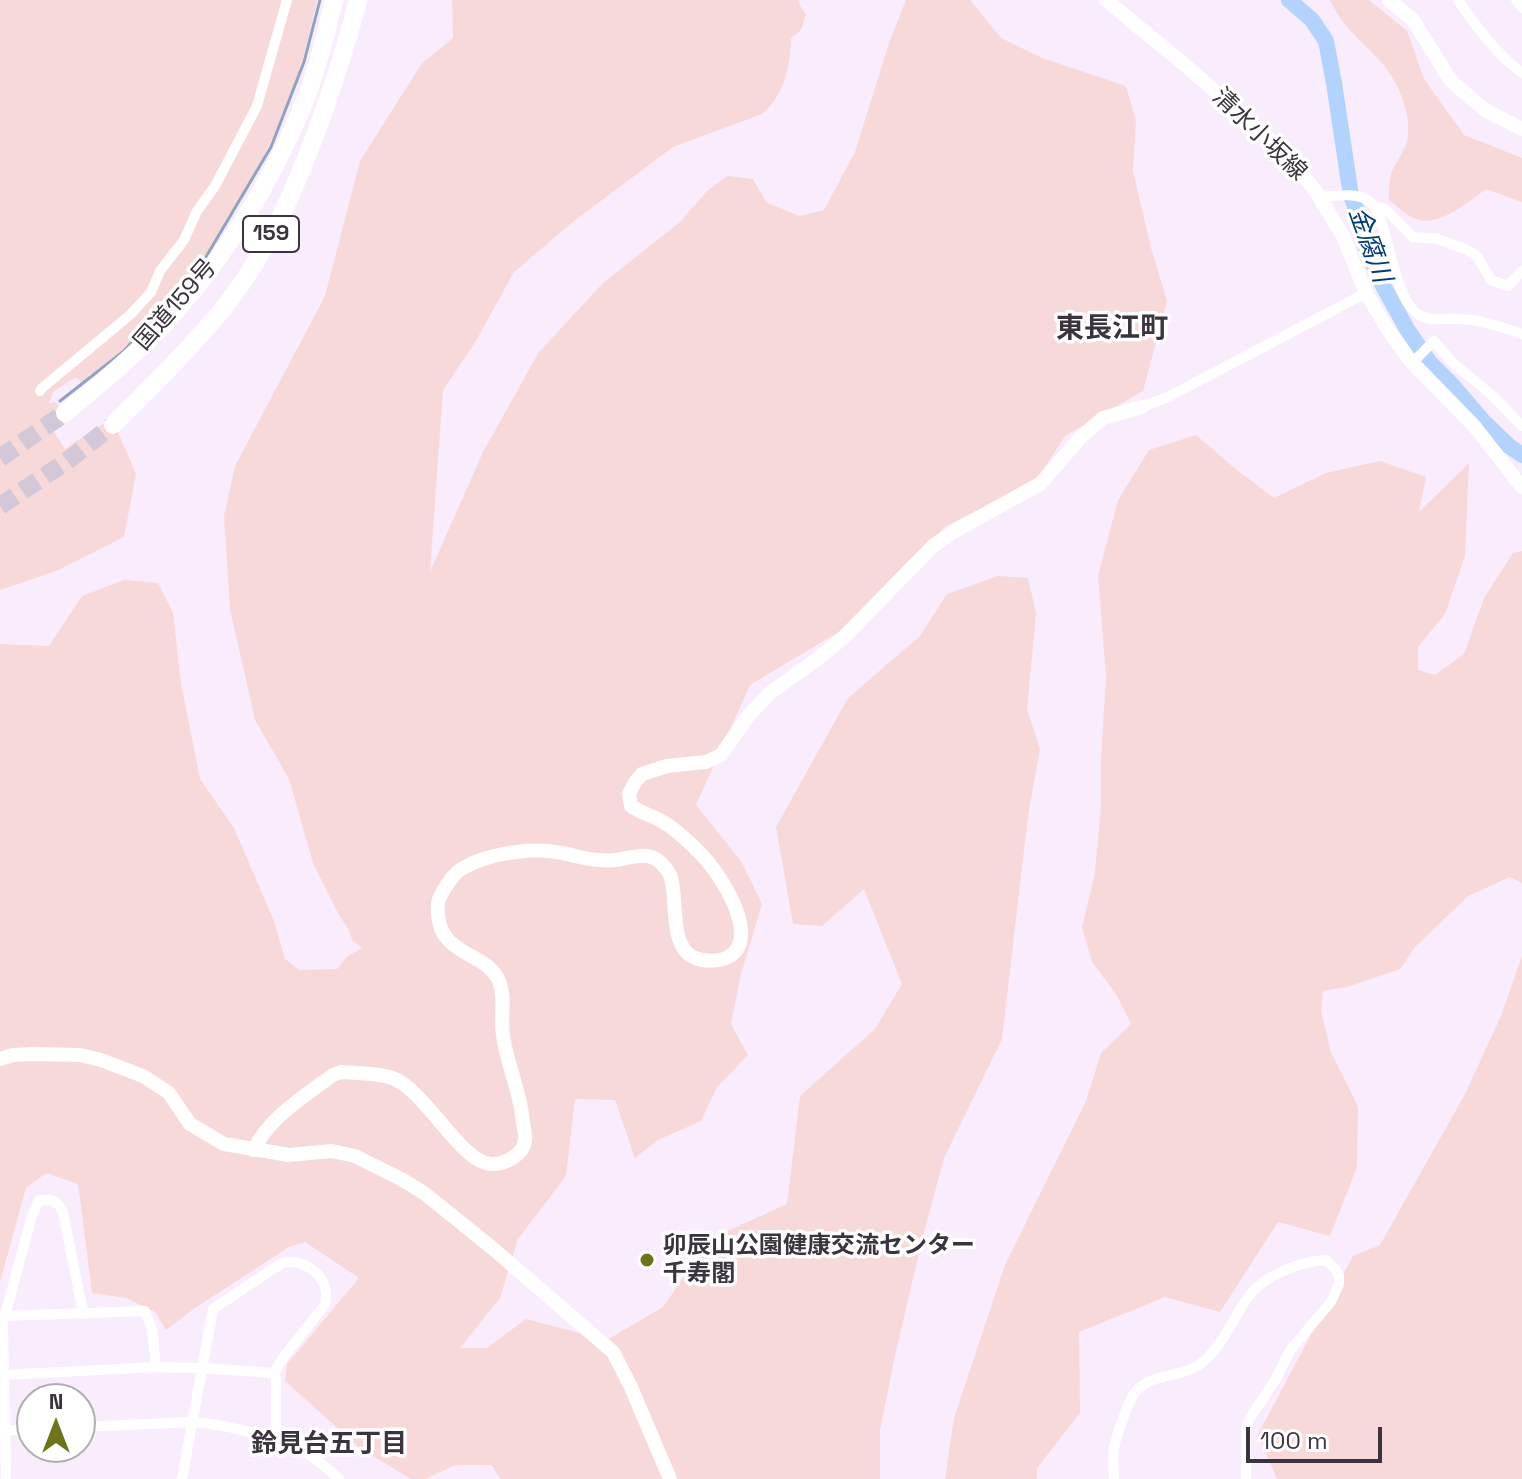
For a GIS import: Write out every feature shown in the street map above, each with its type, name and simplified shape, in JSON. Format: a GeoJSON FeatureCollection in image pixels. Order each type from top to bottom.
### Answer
{"type":"FeatureCollection","features":[{"type":"Feature","properties":{"kind":"highway","name":"国道159号"},"geometry":{"type":"LineString","coordinates":[[65,413],[126,362],[176,311],[235,234],[262,189],[302,109],[319,58],[332,0]]}},
{"type":"Feature","properties":{"kind":"highway","name":"国道159号"},"geometry":{"type":"LineString","coordinates":[[113,425],[182,356],[223,308],[258,259],[301,172],[342,57],[358,0]]}},
{"type":"Feature","properties":{"kind":"street"},"geometry":{"type":"LineString","coordinates":[[40,391],[139,305],[151,292],[160,271],[184,240],[197,211],[215,186],[257,106],[287,0]]}},
{"type":"Feature","properties":{"kind":"street","name":"清水小坂線"},"geometry":{"type":"LineString","coordinates":[[1106,0],[1285,152],[1320,197],[1343,236],[1366,293],[1411,359],[1475,427],[1522,487]]}},
{"type":"Feature","properties":{"kind":"street"},"geometry":{"type":"LineString","coordinates":[[1458,0],[1496,50],[1522,73]]}},
{"type":"Feature","properties":{"kind":"street"},"geometry":{"type":"LineString","coordinates":[[1516,0],[1522,8]]}},
{"type":"Feature","properties":{"kind":"street"},"geometry":{"type":"LineString","coordinates":[[1392,1],[1413,20],[1451,81],[1485,110],[1522,129]]}},
{"type":"Feature","properties":{"kind":"street"},"geometry":{"type":"LineString","coordinates":[[1320,197],[1344,195],[1365,198],[1384,208],[1413,237],[1438,239],[1477,256],[1491,280],[1497,283],[1508,286],[1522,271]]}},
{"type":"Feature","properties":{"kind":"street"},"geometry":{"type":"LineString","coordinates":[[1374,205],[1401,291],[1413,310],[1427,319],[1462,319],[1522,334]]}},
{"type":"Feature","properties":{"kind":"street"},"geometry":{"type":"LineString","coordinates":[[254,1150],[260,1135],[282,1115],[341,1072],[393,1078],[409,1088],[473,1157],[490,1165],[511,1159],[525,1142],[522,1112],[501,1021],[501,984],[493,971],[448,942],[438,921],[437,901],[450,880],[461,869],[486,858],[531,850],[560,852],[592,860],[654,857],[671,876],[678,935],[683,946],[691,956],[712,961],[725,959],[740,945],[741,922],[726,888],[707,860],[675,831],[631,806],[629,794],[642,774],[667,766],[706,762],[721,755],[749,715],[770,693],[842,639],[934,545],[1040,484],[1082,436],[1103,418],[1168,397],[1366,293]]}},
{"type":"Feature","properties":{"kind":"street"},"geometry":{"type":"LineString","coordinates":[[1411,359],[1434,341],[1453,363],[1493,396],[1522,426]]}},
{"type":"Feature","properties":{"kind":"street"},"geometry":{"type":"LineString","coordinates":[[0,1059],[33,1054],[80,1055],[101,1060],[143,1076],[169,1093],[190,1124],[224,1144],[289,1155],[332,1151],[355,1156],[424,1193],[613,1352],[670,1479]]}},
{"type":"Feature","properties":{"kind":"street"},"geometry":{"type":"LineString","coordinates":[[6,1479],[2,1431],[3,1321],[39,1200],[52,1199],[63,1212],[83,1312]]}},
{"type":"Feature","properties":{"kind":"street"},"geometry":{"type":"LineString","coordinates":[[1114,1479],[1114,1448],[1136,1391],[1146,1384],[1189,1371],[1202,1363],[1217,1346],[1250,1295],[1263,1282],[1296,1266],[1326,1260],[1336,1270],[1339,1284],[1331,1302],[1291,1349],[1276,1379],[1250,1418],[1246,1428],[1246,1479]]}},
{"type":"Feature","properties":{"kind":"street"},"geometry":{"type":"LineString","coordinates":[[182,1479],[213,1309],[282,1263],[291,1261],[318,1274],[327,1297],[324,1306],[274,1373],[276,1433],[273,1440]]}},
{"type":"Feature","properties":{"kind":"street"},"geometry":{"type":"LineString","coordinates":[[3,1321],[83,1312],[145,1311],[152,1329],[156,1367]]}},
{"type":"Feature","properties":{"kind":"street"},"geometry":{"type":"LineString","coordinates":[[4,1375],[156,1367],[274,1373]]}},
{"type":"Feature","properties":{"kind":"street"},"geometry":{"type":"LineString","coordinates":[[96,1426],[193,1422],[222,1426],[260,1435],[312,1456],[339,1479]]}},
{"type":"Feature","properties":{"kind":"shaded area"},"geometry":{"type":"Polygon","coordinates":[[[0,0],[284,0],[259,88],[236,141],[144,298],[44,390],[91,354],[140,308],[248,128],[291,0],[317,0],[303,58],[285,110],[254,175],[216,239],[174,297],[143,332],[82,385],[78,378],[74,378],[53,392],[49,403],[55,402],[59,406],[48,423],[65,449],[112,418],[136,474],[124,537],[56,571],[0,590],[0,0]]]}},
{"type":"Feature","properties":{"kind":"shaded area"},"geometry":{"type":"Polygon","coordinates":[[[452,0],[799,0],[806,14],[801,30],[791,38],[788,69],[770,107],[762,114],[673,147],[574,221],[514,272],[476,341],[443,390],[430,572],[483,452],[539,352],[603,283],[680,222],[707,191],[727,176],[753,179],[767,203],[800,216],[824,210],[855,152],[890,40],[906,0],[970,0],[1001,38],[1042,58],[1126,86],[1136,121],[1133,171],[1167,301],[1143,391],[1065,436],[1036,481],[946,526],[847,627],[750,685],[696,805],[741,861],[762,904],[741,974],[731,1024],[748,1055],[717,1087],[701,1121],[658,1140],[635,1158],[615,1100],[575,1099],[566,1176],[518,1239],[500,1298],[460,1348],[487,1348],[526,1319],[607,1340],[663,1307],[710,1239],[787,1204],[800,1096],[875,1029],[902,984],[864,889],[822,926],[793,924],[776,827],[848,698],[920,636],[947,594],[998,576],[1028,578],[1036,613],[1027,709],[1040,749],[1028,816],[1002,1039],[944,1158],[923,1236],[880,1430],[880,1479],[501,1479],[491,1465],[455,1465],[426,1479],[411,1479],[361,1449],[285,1381],[287,1364],[359,1278],[305,1242],[289,1247],[166,1330],[155,1312],[126,1298],[92,1293],[78,1184],[46,1173],[26,1188],[0,1282],[0,644],[49,646],[82,596],[124,580],[158,583],[173,613],[181,684],[200,779],[234,828],[274,921],[285,959],[299,970],[337,969],[348,956],[362,948],[352,940],[313,863],[289,779],[255,720],[230,609],[224,516],[235,466],[325,296],[360,161],[422,63],[453,38],[452,0]]]}},
{"type":"Feature","properties":{"kind":"shaded area"},"geometry":{"type":"Polygon","coordinates":[[[1330,0],[1369,0],[1407,31],[1424,79],[1464,135],[1522,158],[1522,202],[1486,189],[1444,217],[1425,221],[1409,216],[1389,200],[1391,175],[1408,136],[1405,106],[1387,69],[1346,26],[1330,0]]]}},
{"type":"Feature","properties":{"kind":"shaded area"},"geometry":{"type":"Polygon","coordinates":[[[1196,435],[1274,498],[1326,473],[1380,461],[1426,477],[1419,512],[1469,463],[1465,556],[1445,614],[1418,647],[1418,670],[1435,675],[1464,654],[1484,598],[1513,553],[1522,551],[1522,883],[1510,877],[1468,896],[1415,947],[1400,969],[1347,987],[1323,991],[1321,1011],[1331,1052],[1358,1107],[1357,1167],[1330,1236],[1278,1222],[1220,1312],[1165,1297],[1079,1332],[1080,1413],[1037,1468],[1037,1479],[945,1479],[954,1418],[1005,1265],[1086,1101],[1101,1053],[1131,1024],[1116,994],[1092,962],[1082,927],[1095,873],[1101,805],[1106,676],[1098,576],[1118,500],[1149,450],[1196,435]]]}},
{"type":"Feature","properties":{"kind":"shaded area"},"geometry":{"type":"Polygon","coordinates":[[[1522,956],[1522,1479],[1277,1479],[1258,1434],[1353,1256],[1380,1245],[1465,1094],[1501,1016],[1522,956]]]}},
{"type":"Feature","properties":{"kind":"waterway"},"geometry":{"type":"LineString","coordinates":[[60,401],[124,351],[203,262],[271,147],[304,62],[320,0]]}},
{"type":"Feature","properties":{"kind":"waterway","name":"金腐川"},"geometry":{"type":"LineString","coordinates":[[1289,0],[1312,20],[1326,41],[1351,196],[1364,242],[1382,284],[1430,363],[1483,421],[1522,455]]}},
{"type":"Feature","properties":{"kind":"tunnel"},"geometry":{"type":"LineString","coordinates":[[0,458],[65,413]]}},
{"type":"Feature","properties":{"kind":"tunnel"},"geometry":{"type":"LineString","coordinates":[[0,506],[67,461],[113,425]]}},
{"type":"Feature","properties":{"kind":"place","name":"卯辰山公園健康交流センター 千寿閣"},"geometry":{"type":"Point","coordinates":[647,1260]}},
{"type":"Feature","properties":{"kind":"district","name":"東長江町"},"geometry":{"type":"Point","coordinates":[1112,329]}},
{"type":"Feature","properties":{"kind":"district","name":"鈴見台五丁目"},"geometry":{"type":"Point","coordinates":[329,1445]}}]}
